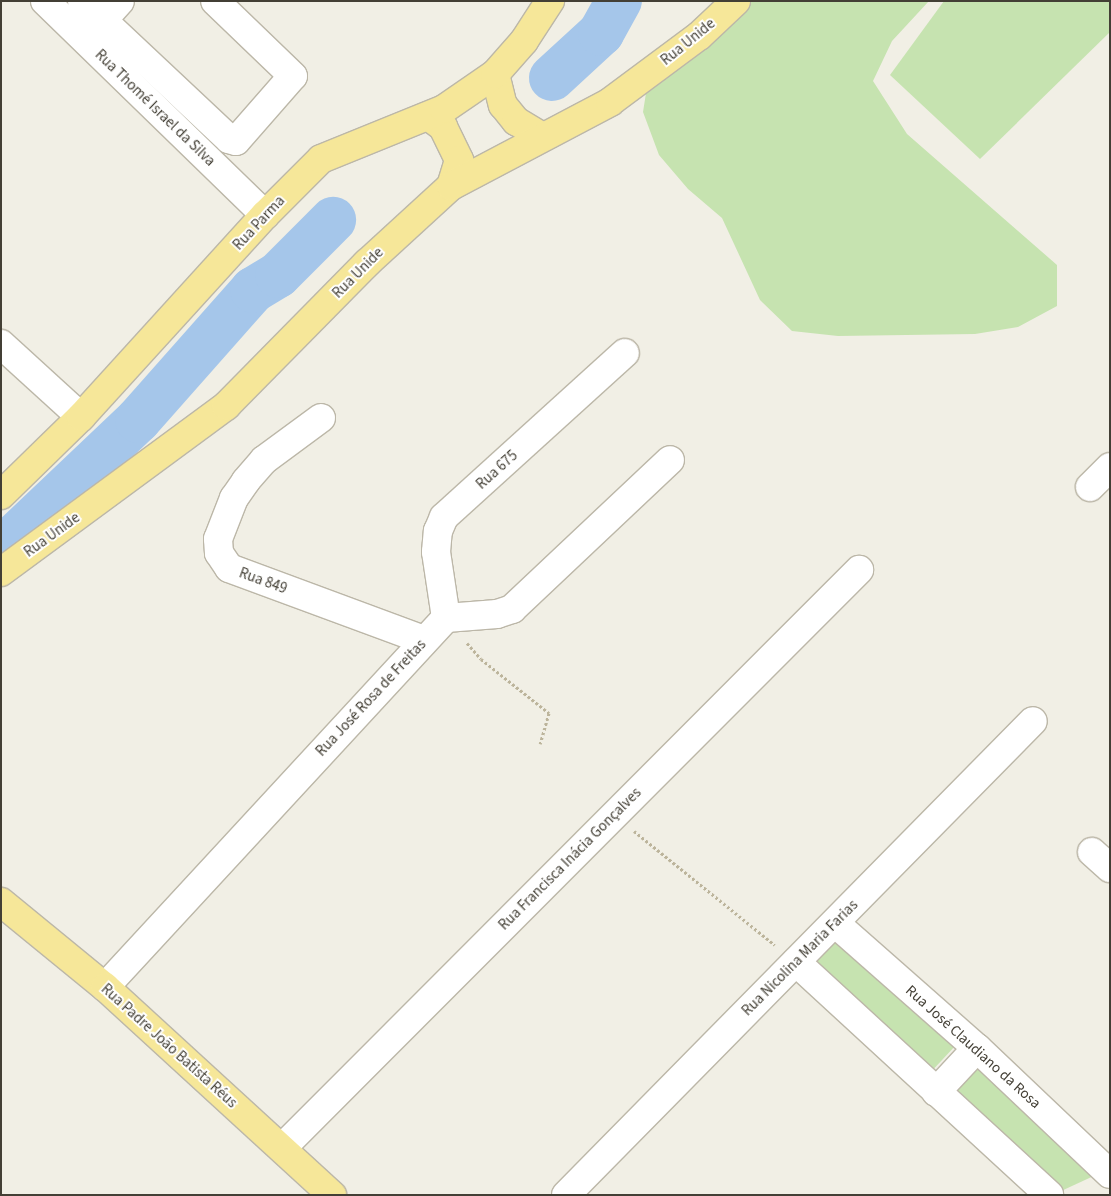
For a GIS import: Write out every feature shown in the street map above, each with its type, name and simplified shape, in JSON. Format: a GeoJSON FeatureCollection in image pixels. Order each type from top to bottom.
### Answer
{"type":"FeatureCollection","features":[{"type":"Feature","properties":{"kind":"main road","name":"Rua Parma"},"geometry":{"type":"LineString","coordinates":[[1,495],[81,417],[265,215],[322,159],[428,116],[495,74],[524,41],[550,1]]}},
{"type":"Feature","properties":{"kind":"main road","name":"Rua Unide"},"geometry":{"type":"LineString","coordinates":[[1,572],[226,406],[367,263],[451,186],[610,102],[699,36],[736,1]]}},
{"type":"Feature","properties":{"kind":"main road"},"geometry":{"type":"LineString","coordinates":[[495,74],[503,105],[516,121],[543,137]]}},
{"type":"Feature","properties":{"kind":"main road"},"geometry":{"type":"LineString","coordinates":[[428,116],[443,127],[459,160],[451,186]]}},
{"type":"Feature","properties":{"kind":"main road","name":"Rua Padre João Batista Réus"},"geometry":{"type":"LineString","coordinates":[[1,902],[104,987],[332,1195]]}},
{"type":"Feature","properties":{"kind":"street","name":"Rua Thomé Israel da Silva"},"geometry":{"type":"LineString","coordinates":[[45,1],[265,215]]}},
{"type":"Feature","properties":{"kind":"street"},"geometry":{"type":"LineString","coordinates":[[82,1],[111,11],[229,139],[236,141],[293,76],[215,1]]}},
{"type":"Feature","properties":{"kind":"street"},"geometry":{"type":"LineString","coordinates":[[1,344],[81,417]]}},
{"type":"Feature","properties":{"kind":"street","name":"Rua 675"},"geometry":{"type":"LineString","coordinates":[[446,618],[436,552],[438,531],[444,517],[625,354]]}},
{"type":"Feature","properties":{"kind":"street","name":"Rua 849"},"geometry":{"type":"LineString","coordinates":[[321,418],[264,460],[246,480],[234,498],[218,539],[219,553],[229,568],[424,640]]}},
{"type":"Feature","properties":{"kind":"street"},"geometry":{"type":"LineString","coordinates":[[446,618],[497,614],[512,609],[670,460]]}},
{"type":"Feature","properties":{"kind":"street"},"geometry":{"type":"LineString","coordinates":[[1090,486],[1110,467]]}},
{"type":"Feature","properties":{"kind":"street","name":"Rua Francisca Inácia Gonçalves"},"geometry":{"type":"LineString","coordinates":[[282,1148],[859,570]]}},
{"type":"Feature","properties":{"kind":"street","name":"Rua José Rosa de Freitas"},"geometry":{"type":"LineString","coordinates":[[104,987],[446,618]]}},
{"type":"Feature","properties":{"kind":"street","name":"Rua Nicolina Maria Farias"},"geometry":{"type":"LineString","coordinates":[[566,1195],[1034,721]]}},
{"type":"Feature","properties":{"kind":"street","name":"Rua José Claudiano da Rosa"},"geometry":{"type":"LineString","coordinates":[[835,923],[977,1048],[1110,1174]]}},
{"type":"Feature","properties":{"kind":"street"},"geometry":{"type":"LineString","coordinates":[[796,962],[1049,1195]]}},
{"type":"Feature","properties":{"kind":"street"},"geometry":{"type":"LineString","coordinates":[[936,1092],[977,1048]]}},
{"type":"Feature","properties":{"kind":"path"},"geometry":{"type":"LineString","coordinates":[[446,618],[481,659],[549,713],[540,744]]}},
{"type":"Feature","properties":{"kind":"path"},"geometry":{"type":"LineString","coordinates":[[614,815],[796,962]]}},
{"type":"Feature","properties":{"kind":"green space"},"geometry":{"type":"Polygon","coordinates":[[[713,1],[929,1],[892,41],[873,81],[907,134],[1057,265],[1057,306],[1018,327],[975,334],[838,336],[792,331],[760,300],[722,218],[688,189],[659,155],[643,112],[650,68],[685,38],[713,1]]]}},
{"type":"Feature","properties":{"kind":"green space"},"geometry":{"type":"Polygon","coordinates":[[[944,1],[1110,1],[1110,32],[980,159],[890,75],[944,1]]]}},
{"type":"Feature","properties":{"kind":"green space"},"geometry":{"type":"Polygon","coordinates":[[[836,936],[956,1045],[929,1074],[810,966],[836,936]]]}},
{"type":"Feature","properties":{"kind":"green space"},"geometry":{"type":"Polygon","coordinates":[[[978,1066],[1098,1174],[1059,1192],[952,1095],[978,1066]]]}},
{"type":"Feature","properties":{"kind":"waterway"},"geometry":{"type":"LineString","coordinates":[[552,78],[601,33],[619,1]]}},
{"type":"Feature","properties":{"kind":"waterway"},"geometry":{"type":"LineString","coordinates":[[1,550],[138,420],[253,290],[278,275],[333,220]]}}]}
